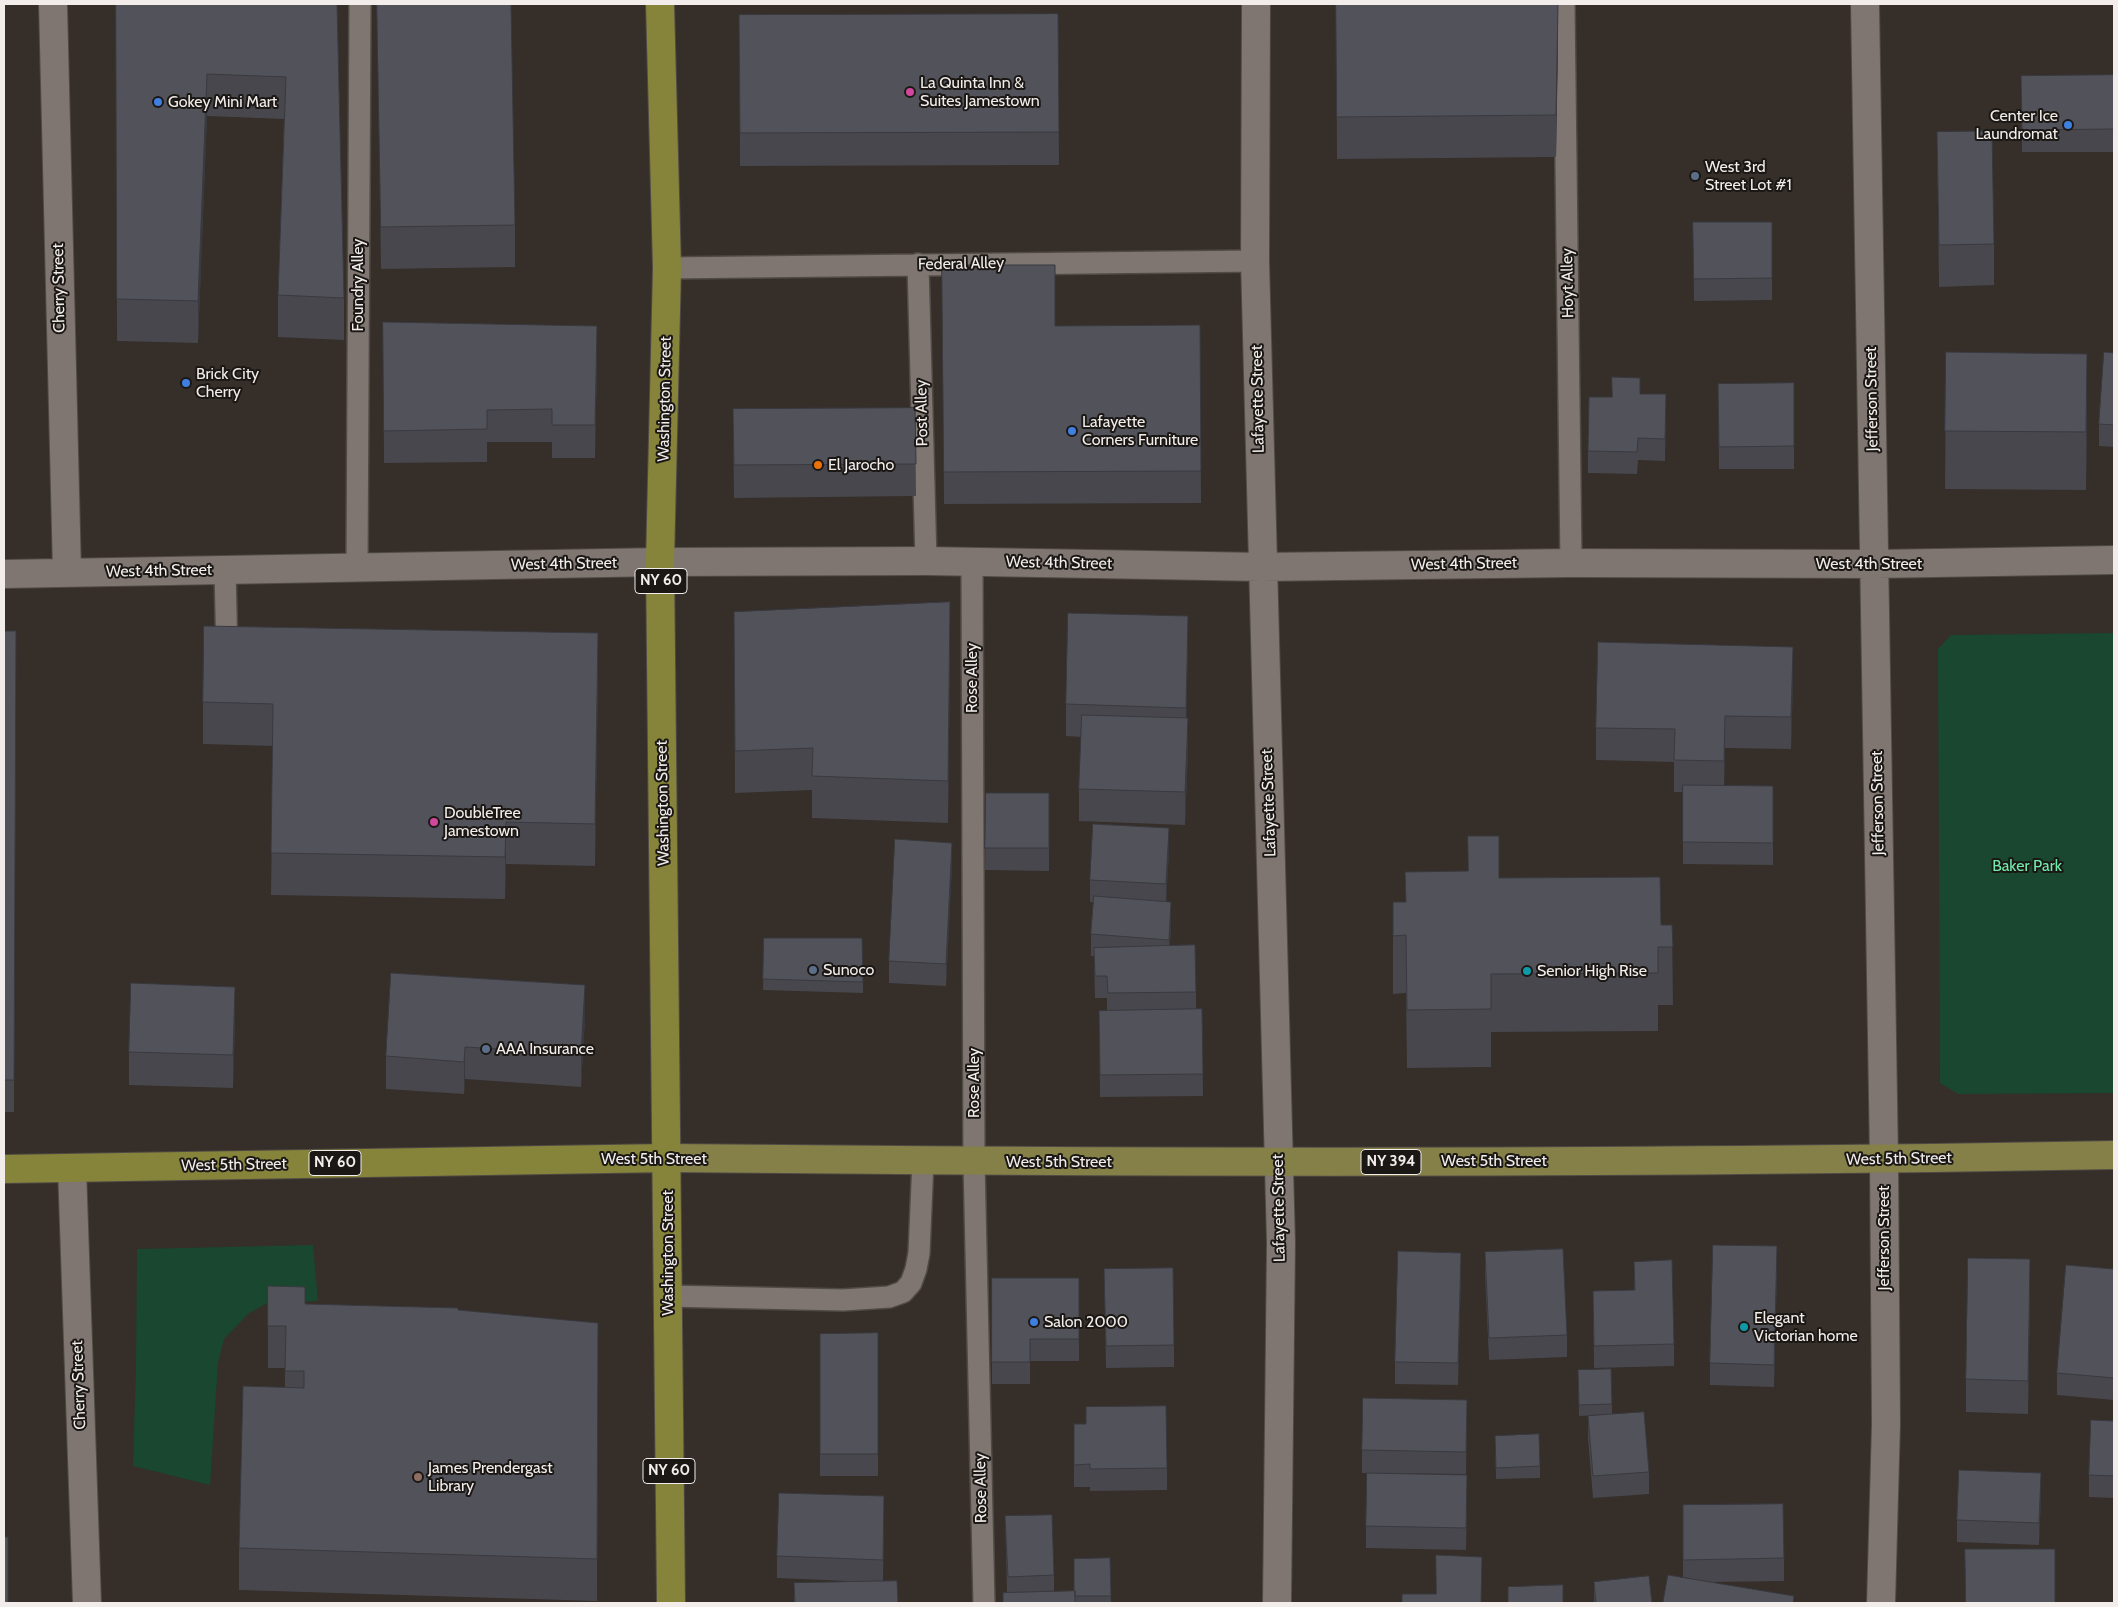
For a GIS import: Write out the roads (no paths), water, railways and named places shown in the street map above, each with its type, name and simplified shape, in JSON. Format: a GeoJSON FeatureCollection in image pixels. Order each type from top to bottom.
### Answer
{"type":"FeatureCollection","features":[{"type":"Feature","properties":{"kind":"highway","name":"Washington Street"},"geometry":{"type":"LineString","coordinates":[[660,4],[667,268],[660,562],[671,1603]]}},
{"type":"Feature","properties":{"kind":"highway","name":"West 5th Street"},"geometry":{"type":"LineString","coordinates":[[4,1169],[667,1158]]}},
{"type":"Feature","properties":{"kind":"main road","name":"West 5th Street"},"geometry":{"type":"LineString","coordinates":[[667,1158],[974,1162],[1278,1162],[1884,1159],[2114,1155]]}},
{"type":"Feature","properties":{"kind":"street","name":"Cherry Street"},"geometry":{"type":"LineString","coordinates":[[52,4],[67,572]]}},
{"type":"Feature","properties":{"kind":"street","name":"Lafayette Street"},"geometry":{"type":"LineString","coordinates":[[1256,4],[1254,261],[1281,1242],[1278,1603]]}},
{"type":"Feature","properties":{"kind":"street","name":"Jefferson Street"},"geometry":{"type":"LineString","coordinates":[[1865,4],[1884,1159],[1886,1424],[1881,1603]]}},
{"type":"Feature","properties":{"kind":"street","name":"West 4th Street"},"geometry":{"type":"LineString","coordinates":[[4,574],[660,562],[926,561],[1262,567],[1571,563],[1875,564],[2114,560]]}},
{"type":"Feature","properties":{"kind":"street","name":"Cherry Street"},"geometry":{"type":"LineString","coordinates":[[72,1168],[87,1603]]}},
{"type":"Feature","properties":{"kind":"lane","name":"Foundry Alley"},"geometry":{"type":"LineString","coordinates":[[357,567],[360,4]]}},
{"type":"Feature","properties":{"kind":"lane","name":"Hoyt Alley"},"geometry":{"type":"LineString","coordinates":[[1564,4],[1571,563]]}},
{"type":"Feature","properties":{"kind":"lane","name":"Federal Alley"},"geometry":{"type":"LineString","coordinates":[[667,268],[1254,261]]}},
{"type":"Feature","properties":{"kind":"lane","name":"Post Alley"},"geometry":{"type":"LineString","coordinates":[[918,264],[926,561]]}},
{"type":"Feature","properties":{"kind":"lane","name":"Rose Alley"},"geometry":{"type":"LineString","coordinates":[[972,562],[974,1162],[984,1603]]}},
{"type":"Feature","properties":{"kind":"lane"},"geometry":{"type":"LineString","coordinates":[[225,570],[227,668]]}},
{"type":"Feature","properties":{"kind":"lane"},"geometry":{"type":"LineString","coordinates":[[668,1296],[843,1300],[889,1297],[903,1292],[911,1284],[919,1253],[923,1161]]}},
{"type":"Feature","properties":{"kind":"place","name":"La Quinta Inn & Suites Jamestown"},"geometry":{"type":"Point","coordinates":[910,92]}},
{"type":"Feature","properties":{"kind":"place","name":"Gokey Mini Mart"},"geometry":{"type":"Point","coordinates":[158,102]}},
{"type":"Feature","properties":{"kind":"place","name":"Center Ice Laundromat"},"geometry":{"type":"Point","coordinates":[2068,125]}},
{"type":"Feature","properties":{"kind":"place","name":"West 3rd Street Lot #1"},"geometry":{"type":"Point","coordinates":[1695,176]}},
{"type":"Feature","properties":{"kind":"place","name":"Brick City Cherry"},"geometry":{"type":"Point","coordinates":[186,383]}},
{"type":"Feature","properties":{"kind":"place","name":"Lafayette Corners Furniture"},"geometry":{"type":"Point","coordinates":[1072,431]}},
{"type":"Feature","properties":{"kind":"place","name":"El Jarocho"},"geometry":{"type":"Point","coordinates":[818,465]}},
{"type":"Feature","properties":{"kind":"place","name":"DoubleTree Jamestown"},"geometry":{"type":"Point","coordinates":[434,822]}},
{"type":"Feature","properties":{"kind":"place","name":"Sunoco"},"geometry":{"type":"Point","coordinates":[813,970]}},
{"type":"Feature","properties":{"kind":"place","name":"Senior High Rise"},"geometry":{"type":"Point","coordinates":[1527,971]}},
{"type":"Feature","properties":{"kind":"place","name":"AAA Insurance"},"geometry":{"type":"Point","coordinates":[486,1049]}},
{"type":"Feature","properties":{"kind":"place","name":"Salon 2000"},"geometry":{"type":"Point","coordinates":[1034,1322]}},
{"type":"Feature","properties":{"kind":"place","name":"Elegant Victorian home"},"geometry":{"type":"Point","coordinates":[1744,1327]}},
{"type":"Feature","properties":{"kind":"place","name":"James Prendergast Library"},"geometry":{"type":"Point","coordinates":[418,1477]}},
{"type":"Feature","properties":{"kind":"park label","name":"Baker Park"},"geometry":{"type":"Point","coordinates":[2027,866]}}]}
